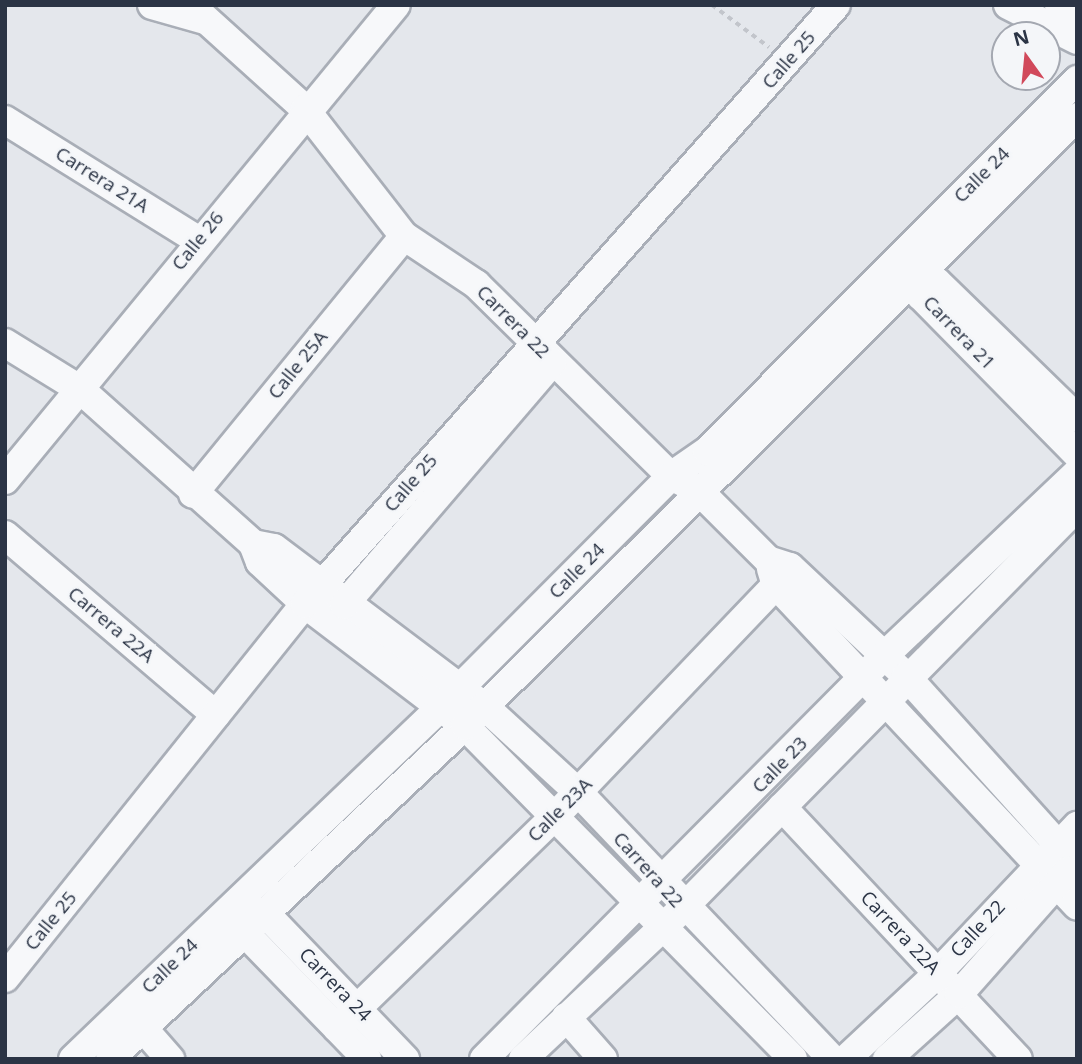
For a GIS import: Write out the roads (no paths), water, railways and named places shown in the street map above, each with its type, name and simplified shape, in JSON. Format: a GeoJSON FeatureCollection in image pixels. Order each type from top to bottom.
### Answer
{"type":"FeatureCollection","features":[{"type":"Feature","properties":{"kind":"street"},"geometry":{"type":"LineString","coordinates":[[152,5],[197,13]]}},
{"type":"Feature","properties":{"kind":"street","name":"Calle 26"},"geometry":{"type":"LineString","coordinates":[[5,480],[81,390],[305,109],[396,5]]}},
{"type":"Feature","properties":{"kind":"street","name":"Calle 25"},"geometry":{"type":"LineString","coordinates":[[5,978],[312,596],[542,352],[836,5]]}},
{"type":"Feature","properties":{"kind":"street"},"geometry":{"type":"LineString","coordinates":[[1008,5],[1077,40]]}},
{"type":"Feature","properties":{"kind":"street"},"geometry":{"type":"LineString","coordinates":[[1059,5],[1077,14]]}},
{"type":"Feature","properties":{"kind":"street","name":"Carrera 22"},"geometry":{"type":"LineString","coordinates":[[197,13],[305,109],[404,236],[476,284],[542,352],[671,476],[697,489],[884,699],[1077,906]]}},
{"type":"Feature","properties":{"kind":"street","name":"Calle 24"},"geometry":{"type":"LineString","coordinates":[[73,1059],[451,698],[671,476],[707,452],[1077,80]]}},
{"type":"Feature","properties":{"kind":"street","name":"Calle 24"},"geometry":{"type":"LineString","coordinates":[[110,1059],[474,716],[697,489],[1077,117]]}},
{"type":"Feature","properties":{"kind":"street","name":"Carrera 21A"},"geometry":{"type":"LineString","coordinates":[[5,120],[198,240]]}},
{"type":"Feature","properties":{"kind":"street","name":"Calle 25A"},"geometry":{"type":"LineString","coordinates":[[193,494],[404,236]]}},
{"type":"Feature","properties":{"kind":"street","name":"Carrera 21"},"geometry":{"type":"LineString","coordinates":[[915,274],[937,282],[1077,418]]}},
{"type":"Feature","properties":{"kind":"street","name":"Carrera 21"},"geometry":{"type":"LineString","coordinates":[[915,274],[921,296],[1077,454]]}},
{"type":"Feature","properties":{"kind":"street","name":"Carrera 22"},"geometry":{"type":"LineString","coordinates":[[5,343],[81,390],[193,494],[253,544],[260,562],[312,596],[578,792],[653,895],[793,1059]]}},
{"type":"Feature","properties":{"kind":"street"},"geometry":{"type":"LineString","coordinates":[[344,605],[542,352]]}},
{"type":"Feature","properties":{"kind":"street","name":"Calle 23"},"geometry":{"type":"LineString","coordinates":[[484,1059],[653,895],[884,656],[1077,474]]}},
{"type":"Feature","properties":{"kind":"street","name":"Calle 23"},"geometry":{"type":"LineString","coordinates":[[523,1059],[673,917],[906,676],[1077,507]]}},
{"type":"Feature","properties":{"kind":"street","name":"Carrera 22A"},"geometry":{"type":"LineString","coordinates":[[5,535],[216,715]]}},
{"type":"Feature","properties":{"kind":"street","name":"Carrera 22"},"geometry":{"type":"LineString","coordinates":[[772,572],[790,567],[906,676],[1073,852]]}},
{"type":"Feature","properties":{"kind":"street","name":"Calle 23A"},"geometry":{"type":"LineString","coordinates":[[347,1018],[578,792],[772,572]]}},
{"type":"Feature","properties":{"kind":"street","name":"Carrera 22"},"geometry":{"type":"LineString","coordinates":[[312,596],[344,605],[451,698]]}},
{"type":"Feature","properties":{"kind":"street","name":"Carrera 22"},"geometry":{"type":"LineString","coordinates":[[474,716],[557,814],[653,895]]}},
{"type":"Feature","properties":{"kind":"street","name":"Carrera 22A"},"geometry":{"type":"LineString","coordinates":[[782,807],[1018,1059]]}},
{"type":"Feature","properties":{"kind":"street","name":"Calle 22"},"geometry":{"type":"LineString","coordinates":[[846,1059],[1073,852]]}},
{"type":"Feature","properties":{"kind":"street","name":"Calle 22"},"geometry":{"type":"LineString","coordinates":[[887,1059],[958,995],[1047,875]]}},
{"type":"Feature","properties":{"kind":"street","name":"Carrera 24"},"geometry":{"type":"LineString","coordinates":[[264,912],[347,1018],[368,1059]]}},
{"type":"Feature","properties":{"kind":"street","name":"Carrera 22"},"geometry":{"type":"LineString","coordinates":[[673,917],[832,1059]]}},
{"type":"Feature","properties":{"kind":"street","name":"Carrera 24"},"geometry":{"type":"LineString","coordinates":[[244,932],[347,1018],[405,1059]]}},
{"type":"Feature","properties":{"kind":"street"},"geometry":{"type":"LineString","coordinates":[[566,1017],[603,1059]]}},
{"type":"Feature","properties":{"kind":"street"},"geometry":{"type":"LineString","coordinates":[[142,1027],[170,1059]]}}]}
